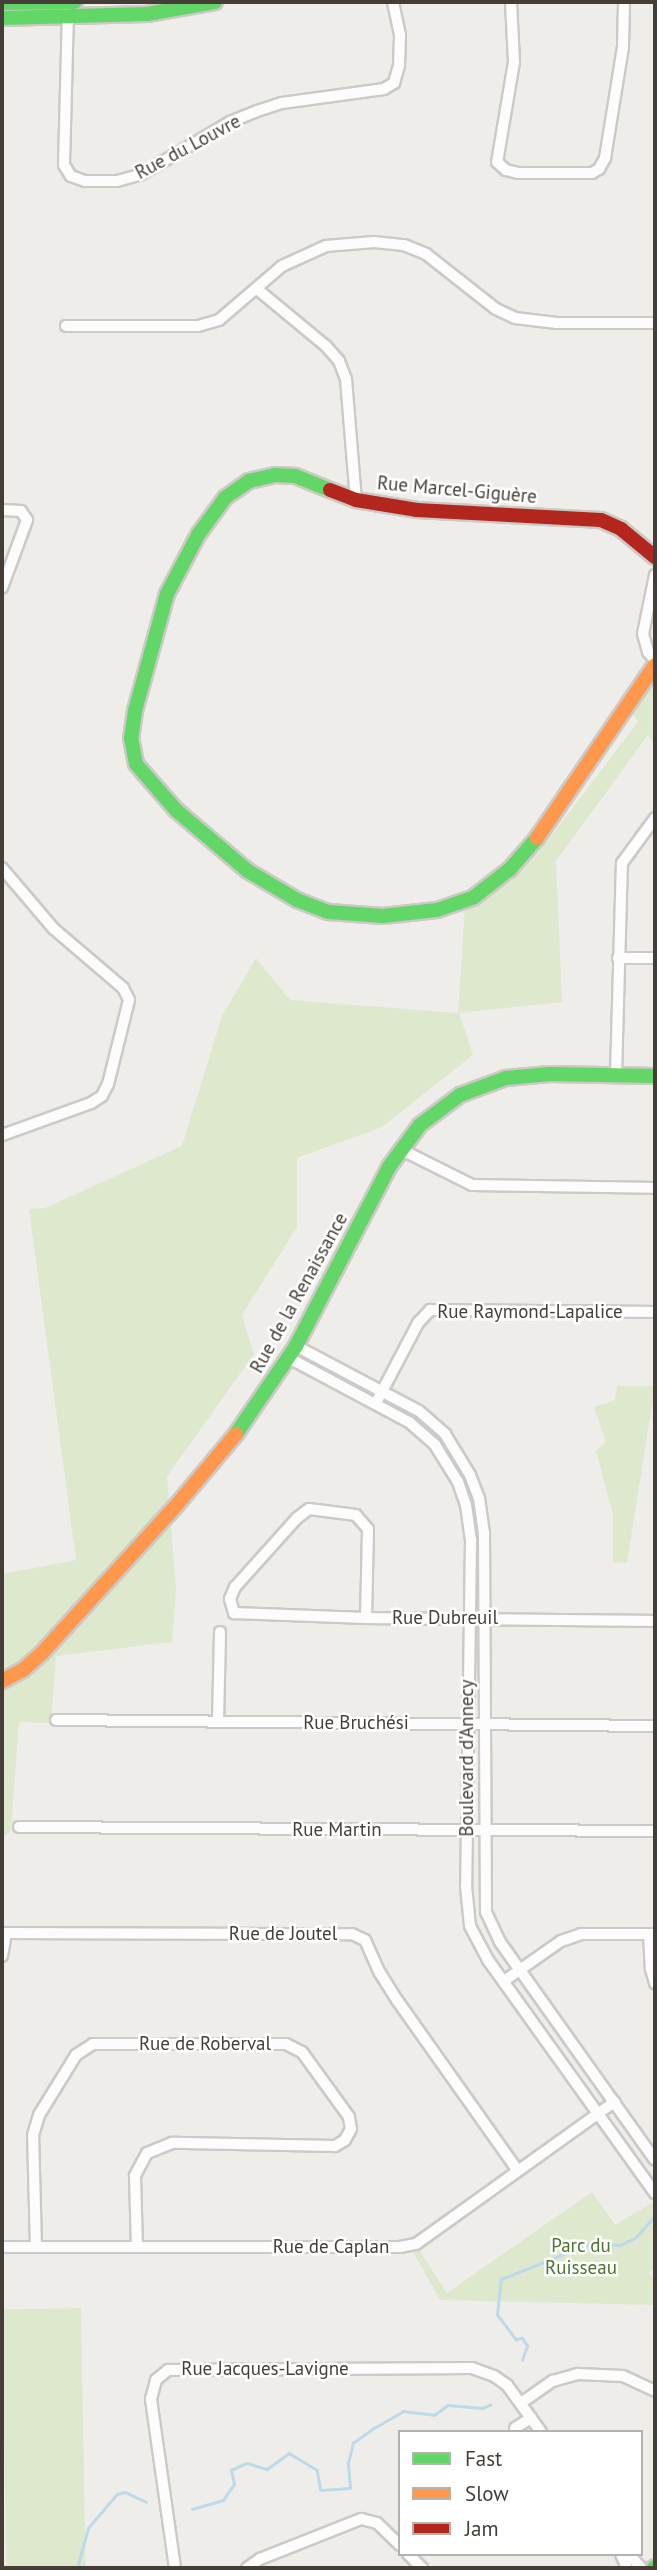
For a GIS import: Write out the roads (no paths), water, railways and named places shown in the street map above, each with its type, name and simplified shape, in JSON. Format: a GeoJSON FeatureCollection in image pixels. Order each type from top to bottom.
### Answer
{"type":"FeatureCollection","features":[{"type":"Feature","properties":{"kind":"street","name":"Rue du Louvre"},"geometry":{"type":"LineString","coordinates":[[68,2],[64,165],[71,176],[85,181],[117,181],[140,175],[230,122],[282,103],[384,89],[394,83],[399,65],[400,34],[393,2]]}},
{"type":"Feature","properties":{"kind":"street"},"geometry":{"type":"LineString","coordinates":[[2,3],[75,2]]}},
{"type":"Feature","properties":{"kind":"street"},"geometry":{"type":"LineString","coordinates":[[2,18],[68,19],[147,14],[215,2]]}},
{"type":"Feature","properties":{"kind":"street"},"geometry":{"type":"LineString","coordinates":[[511,2],[514,62],[497,162],[506,170],[518,173],[592,173],[599,169],[605,158],[623,47],[625,2]]}},
{"type":"Feature","properties":{"kind":"street"},"geometry":{"type":"LineString","coordinates":[[66,326],[198,326],[219,320],[282,266],[326,246],[374,242],[404,245],[426,254],[496,309],[514,318],[557,323],[655,323]]}},
{"type":"Feature","properties":{"kind":"street"},"geometry":{"type":"LineString","coordinates":[[257,289],[326,346],[339,361],[346,379],[356,500]]}},
{"type":"Feature","properties":{"kind":"street","name":"Rue Marcel-Giguère"},"geometry":{"type":"LineString","coordinates":[[655,557],[621,529],[601,520],[417,510],[356,500],[295,475],[275,475],[249,481],[225,498],[198,535],[167,594],[131,738],[136,764],[176,810],[248,871],[297,900],[329,912],[383,916],[437,910],[474,897],[510,869],[545,829],[655,662]]}},
{"type":"Feature","properties":{"kind":"street"},"geometry":{"type":"LineString","coordinates":[[2,510],[21,511],[27,520],[2,588]]}},
{"type":"Feature","properties":{"kind":"street"},"geometry":{"type":"LineString","coordinates":[[655,575],[643,634],[648,652],[655,662]]}},
{"type":"Feature","properties":{"kind":"street"},"geometry":{"type":"LineString","coordinates":[[616,1075],[622,863],[655,818]]}},
{"type":"Feature","properties":{"kind":"street"},"geometry":{"type":"LineString","coordinates":[[2,868],[54,929],[123,988],[129,1003],[102,1096],[83,1106],[2,1135]]}},
{"type":"Feature","properties":{"kind":"street"},"geometry":{"type":"LineString","coordinates":[[618,958],[655,958]]}},
{"type":"Feature","properties":{"kind":"street","name":"Rue de la Renaissance"},"geometry":{"type":"LineString","coordinates":[[2,1681],[37,1659],[167,1517],[243,1425],[292,1352],[400,1149],[415,1130],[438,1109],[491,1082],[550,1074],[655,1076]]}},
{"type":"Feature","properties":{"kind":"street"},"geometry":{"type":"LineString","coordinates":[[400,1149],[472,1185],[655,1188]]}},
{"type":"Feature","properties":{"kind":"street","name":"Rue Raymond-Lapalice"},"geometry":{"type":"LineString","coordinates":[[376,1403],[418,1323],[430,1311],[655,1312]]}},
{"type":"Feature","properties":{"kind":"street","name":"Boulevard d'Annecy"},"geometry":{"type":"LineString","coordinates":[[292,1352],[383,1390],[419,1411],[440,1428],[470,1475],[484,1524],[486,1913],[495,1934],[655,2160]]}},
{"type":"Feature","properties":{"kind":"street","name":"Boulevard d'Annecy"},"geometry":{"type":"LineString","coordinates":[[292,1352],[402,1417],[426,1435],[444,1457],[458,1482],[471,1536],[466,1831],[468,1919],[479,1946],[655,2193]]}},
{"type":"Feature","properties":{"kind":"street","name":"Rue Dubreuil"},"geometry":{"type":"LineString","coordinates":[[366,1618],[368,1530],[356,1515],[309,1509],[297,1518],[235,1587],[230,1599],[234,1613],[366,1618],[655,1621]]}},
{"type":"Feature","properties":{"kind":"street"},"geometry":{"type":"LineString","coordinates":[[218,1722],[220,1632]]}},
{"type":"Feature","properties":{"kind":"street","name":"Rue Bruchési"},"geometry":{"type":"LineString","coordinates":[[56,1720],[655,1726]]}},
{"type":"Feature","properties":{"kind":"street","name":"Rue Martin"},"geometry":{"type":"LineString","coordinates":[[19,1827],[655,1831]]}},
{"type":"Feature","properties":{"kind":"street","name":"Rue de Joutel"},"geometry":{"type":"LineString","coordinates":[[2,1956],[6,1933],[352,1934],[365,1940],[397,2000],[518,2171]]}},
{"type":"Feature","properties":{"kind":"street"},"geometry":{"type":"LineString","coordinates":[[504,1980],[561,1941],[581,1934],[652,1934],[651,1969],[655,1983]]}},
{"type":"Feature","properties":{"kind":"street","name":"Rue de Roberval"},"geometry":{"type":"LineString","coordinates":[[36,2247],[33,2135],[39,2115],[76,2055],[93,2044],[286,2044],[302,2052],[349,2117],[351,2129],[345,2140],[335,2146],[172,2143],[147,2153],[135,2176],[137,2247]]}},
{"type":"Feature","properties":{"kind":"street","name":"Rue de Caplan"},"geometry":{"type":"LineString","coordinates":[[2,2247],[400,2247],[416,2244],[614,2102]]}},
{"type":"Feature","properties":{"kind":"street","name":"Rue Jacques-Lavigne"},"geometry":{"type":"LineString","coordinates":[[175,2568],[151,2399],[154,2384],[164,2372],[183,2368],[465,2368],[494,2376],[512,2390],[540,2430]]}},
{"type":"Feature","properties":{"kind":"street"},"geometry":{"type":"LineString","coordinates":[[521,2403],[553,2381],[578,2374],[624,2376],[655,2392]]}},
{"type":"Feature","properties":{"kind":"street"},"geometry":{"type":"LineString","coordinates":[[516,2428],[531,2418]]}},
{"type":"Feature","properties":{"kind":"street"},"geometry":{"type":"LineString","coordinates":[[247,2568],[260,2558],[361,2519],[377,2523],[398,2544]]}},
{"type":"Feature","properties":{"kind":"waterway"},"geometry":{"type":"LineString","coordinates":[[522,2360],[527,2346],[522,2338],[516,2340],[497,2315],[501,2279],[594,2242],[620,2245],[635,2238],[655,2216]]}},
{"type":"Feature","properties":{"kind":"waterway"},"geometry":{"type":"LineString","coordinates":[[192,2509],[223,2500],[234,2484],[231,2470],[247,2463],[267,2469],[289,2453],[317,2470],[321,2490],[350,2488],[348,2463],[353,2443],[374,2428],[403,2411],[434,2415],[448,2405],[482,2408],[490,2405]]}},
{"type":"Feature","properties":{"kind":"waterway"},"geometry":{"type":"LineString","coordinates":[[77,2568],[88,2528],[117,2494],[125,2492],[146,2502]]}},
{"type":"Feature","properties":{"kind":"park label","name":"Parc du Ruisseau"},"geometry":{"type":"Point","coordinates":[581,2257]}}]}
